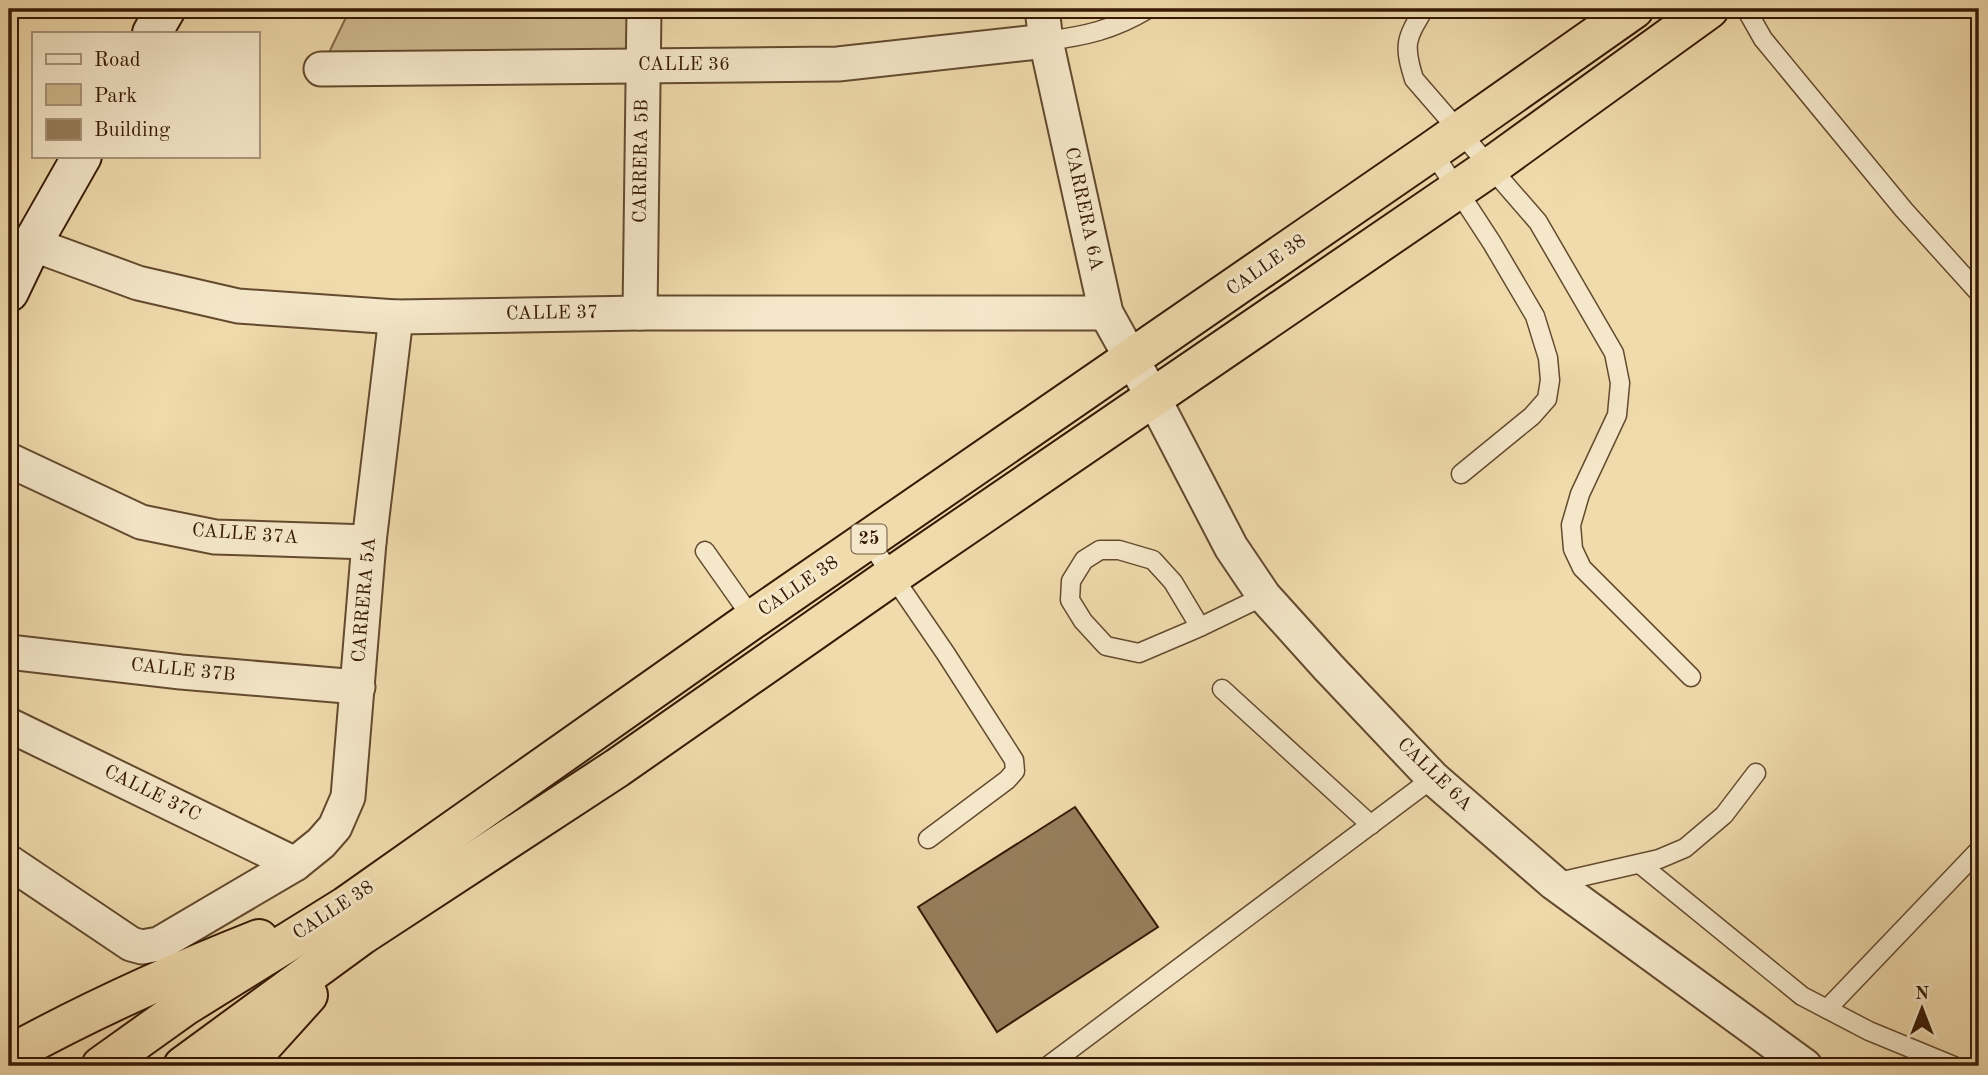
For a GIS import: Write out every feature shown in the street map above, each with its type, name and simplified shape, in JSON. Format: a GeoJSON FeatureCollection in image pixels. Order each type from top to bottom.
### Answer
{"type":"FeatureCollection","features":[{"type":"Feature","properties":{"kind":"highway","name":"CALLE 38"},"geometry":{"type":"LineString","coordinates":[[183,1066],[354,920],[753,619],[1634,9]]}},
{"type":"Feature","properties":{"kind":"highway","name":"CALLE 38"},"geometry":{"type":"LineString","coordinates":[[101,1066],[185,1006],[354,920],[617,768],[892,576],[1489,168],[1709,9]]}},
{"type":"Feature","properties":{"kind":"highway"},"geometry":{"type":"LineString","coordinates":[[9,1055],[56,1029],[199,963],[354,920]]}},
{"type":"Feature","properties":{"kind":"highway"},"geometry":{"type":"LineString","coordinates":[[239,1066],[262,1046],[354,920]]}},
{"type":"Feature","properties":{"kind":"main road"},"geometry":{"type":"LineString","coordinates":[[153,32],[166,9]]}},
{"type":"Feature","properties":{"kind":"main road"},"geometry":{"type":"LineString","coordinates":[[9,292],[20,245],[81,158]]}},
{"type":"Feature","properties":{"kind":"street","name":"CARRERA 5B"},"geometry":{"type":"LineString","coordinates":[[640,313],[645,9]]}},
{"type":"Feature","properties":{"kind":"street","name":"CALLE 36"},"geometry":{"type":"LineString","coordinates":[[321,69],[838,64],[1044,25]]}},
{"type":"Feature","properties":{"kind":"street","name":"CARRERA 6A"},"geometry":{"type":"LineString","coordinates":[[1044,25],[1106,313],[1154,399]]}},
{"type":"Feature","properties":{"kind":"street","name":"CALLE 37"},"geometry":{"type":"LineString","coordinates":[[20,245],[138,283],[238,306],[396,317],[640,313],[1106,313]]}},
{"type":"Feature","properties":{"kind":"street","name":"CARRERA 5A"},"geometry":{"type":"LineString","coordinates":[[9,862],[131,944],[142,947],[159,944],[295,864],[321,843],[335,827],[348,797],[369,542],[396,317]]}},
{"type":"Feature","properties":{"kind":"street","name":"CALLE 6A"},"geometry":{"type":"LineString","coordinates":[[1154,399],[1231,547],[1264,596],[1433,778],[1554,883],[1805,1066]]}},
{"type":"Feature","properties":{"kind":"street","name":"CALLE 37A"},"geometry":{"type":"LineString","coordinates":[[9,460],[141,522],[215,537],[369,542]]}},
{"type":"Feature","properties":{"kind":"street","name":"CALLE 37B"},"geometry":{"type":"LineString","coordinates":[[9,652],[358,687]]}},
{"type":"Feature","properties":{"kind":"street","name":"CALLE 37C"},"geometry":{"type":"LineString","coordinates":[[9,725],[295,864]]}},
{"type":"Feature","properties":{"kind":"lane"},"geometry":{"type":"LineString","coordinates":[[1044,25],[1084,36],[1126,22],[1148,9]]}},
{"type":"Feature","properties":{"kind":"lane"},"geometry":{"type":"LineString","coordinates":[[1424,9],[1409,34],[1406,57],[1414,79],[1446,141],[1458,189],[1535,316],[1548,358],[1550,380],[1547,399],[1532,416],[1461,474]]}},
{"type":"Feature","properties":{"kind":"lane"},"geometry":{"type":"LineString","coordinates":[[1746,9],[1763,39],[1903,210],[1979,293]]}},
{"type":"Feature","properties":{"kind":"lane"},"geometry":{"type":"LineString","coordinates":[[1446,141],[1489,168],[1538,222],[1614,353],[1620,383],[1616,415],[1580,494],[1571,525],[1573,549],[1582,568],[1691,677]]}},
{"type":"Feature","properties":{"kind":"lane"},"geometry":{"type":"LineString","coordinates":[[868,540],[1014,760],[1015,771],[1007,780],[928,839]]}},
{"type":"Feature","properties":{"kind":"lane"},"geometry":{"type":"LineString","coordinates":[[1200,627],[1173,582],[1153,560],[1119,550],[1100,550],[1084,560],[1071,581],[1070,600],[1083,621],[1106,646],[1139,653],[1200,627],[1264,596]]}},
{"type":"Feature","properties":{"kind":"lane"},"geometry":{"type":"LineString","coordinates":[[705,551],[753,619]]}},
{"type":"Feature","properties":{"kind":"lane"},"geometry":{"type":"LineString","coordinates":[[1222,689],[1371,825]]}},
{"type":"Feature","properties":{"kind":"lane"},"geometry":{"type":"LineString","coordinates":[[1554,883],[1659,859],[1685,848],[1724,815],[1756,773]]}},
{"type":"Feature","properties":{"kind":"lane"},"geometry":{"type":"LineString","coordinates":[[1048,1066],[1433,778]]}},
{"type":"Feature","properties":{"kind":"lane"},"geometry":{"type":"LineString","coordinates":[[1827,1009],[1979,850]]}},
{"type":"Feature","properties":{"kind":"lane"},"geometry":{"type":"LineString","coordinates":[[1640,864],[1802,996],[1869,1031],[1954,1066]]}},
{"type":"Feature","properties":{"kind":"green space"},"geometry":{"type":"Polygon","coordinates":[[[350,9],[644,9],[644,65],[321,69],[350,9]]]}},
{"type":"Feature","properties":{"kind":"building"},"geometry":{"type":"Polygon","coordinates":[[[1075,807],[1158,927],[997,1032],[918,907],[1075,807]]]}}]}
